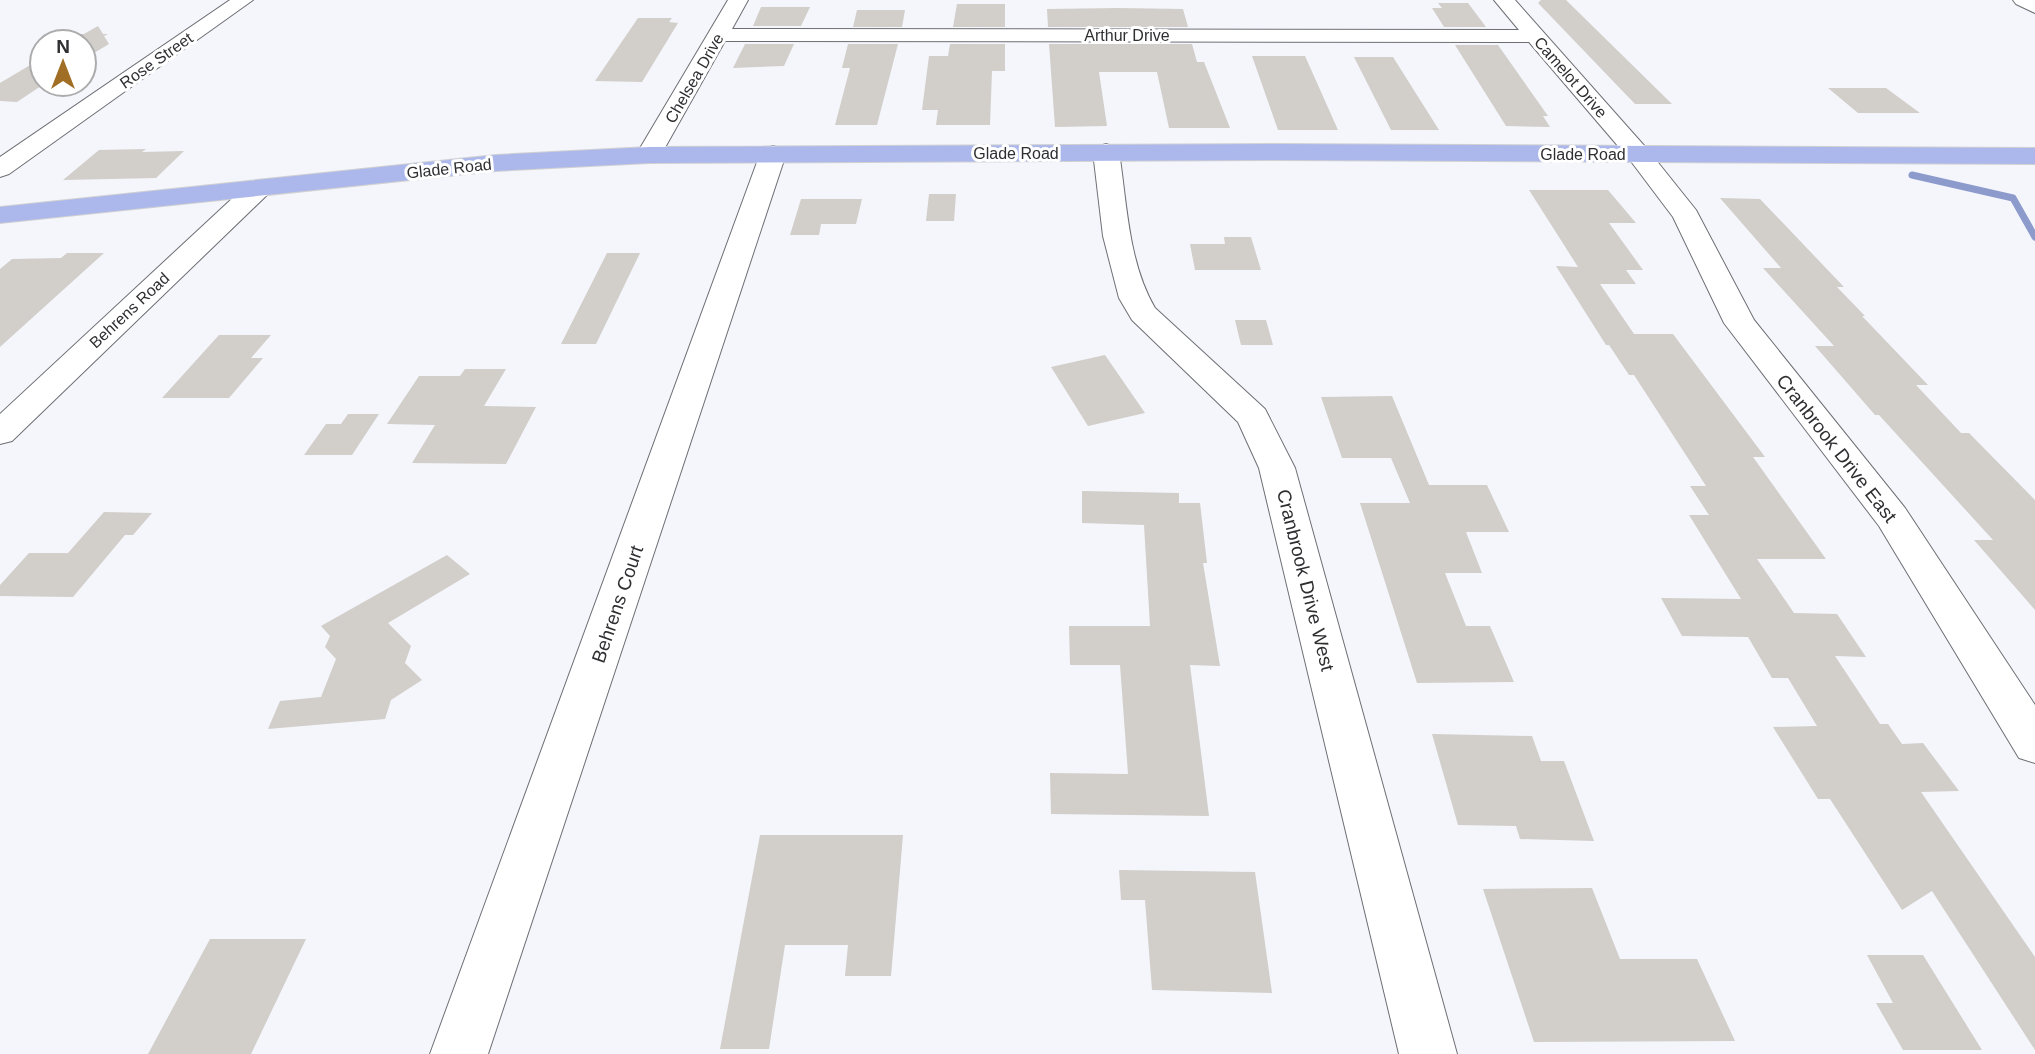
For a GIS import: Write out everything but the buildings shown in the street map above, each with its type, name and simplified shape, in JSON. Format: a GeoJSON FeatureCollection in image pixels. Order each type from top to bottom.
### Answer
{"type":"FeatureCollection","features":[{"type":"Feature","properties":{"kind":"main road","name":"Glade Road"},"geometry":{"type":"LineString","coordinates":[[0,215],[496,163],[649,155],[1106,152],[2035,156]]}},
{"type":"Feature","properties":{"kind":"street","name":"Rose Street"},"geometry":{"type":"LineString","coordinates":[[0,169],[243,0]]}},
{"type":"Feature","properties":{"kind":"street","name":"Chelsea Drive"},"geometry":{"type":"LineString","coordinates":[[649,155],[738,0]]}},
{"type":"Feature","properties":{"kind":"street","name":"Camelot Drive"},"geometry":{"type":"LineString","coordinates":[[1504,0],[1639,155]]}},
{"type":"Feature","properties":{"kind":"street"},"geometry":{"type":"LineString","coordinates":[[2023,0],[2035,7]]}},
{"type":"Feature","properties":{"kind":"street","name":"Arthur Drive"},"geometry":{"type":"LineString","coordinates":[[719,35],[1536,36]]}},
{"type":"Feature","properties":{"kind":"street","name":"Cranbrook Drive West"},"geometry":{"type":"LineString","coordinates":[[1106,152],[1126,277],[1133,301],[1253,418],[1278,468],[1428,1054]]}},
{"type":"Feature","properties":{"kind":"street","name":"Behrens Court"},"geometry":{"type":"LineString","coordinates":[[459,1054],[773,154]]}},
{"type":"Feature","properties":{"kind":"street","name":"Cranbrook Drive East"},"geometry":{"type":"LineString","coordinates":[[1639,155],[1686,216],[1740,323],[1892,517],[2035,744]]}},
{"type":"Feature","properties":{"kind":"street","name":"Behrens Road"},"geometry":{"type":"LineString","coordinates":[[0,433],[259,188]]}},
{"type":"Feature","properties":{"kind":"waterway"},"geometry":{"type":"LineString","coordinates":[[1912,175],[2013,198],[2035,237]]}}]}
